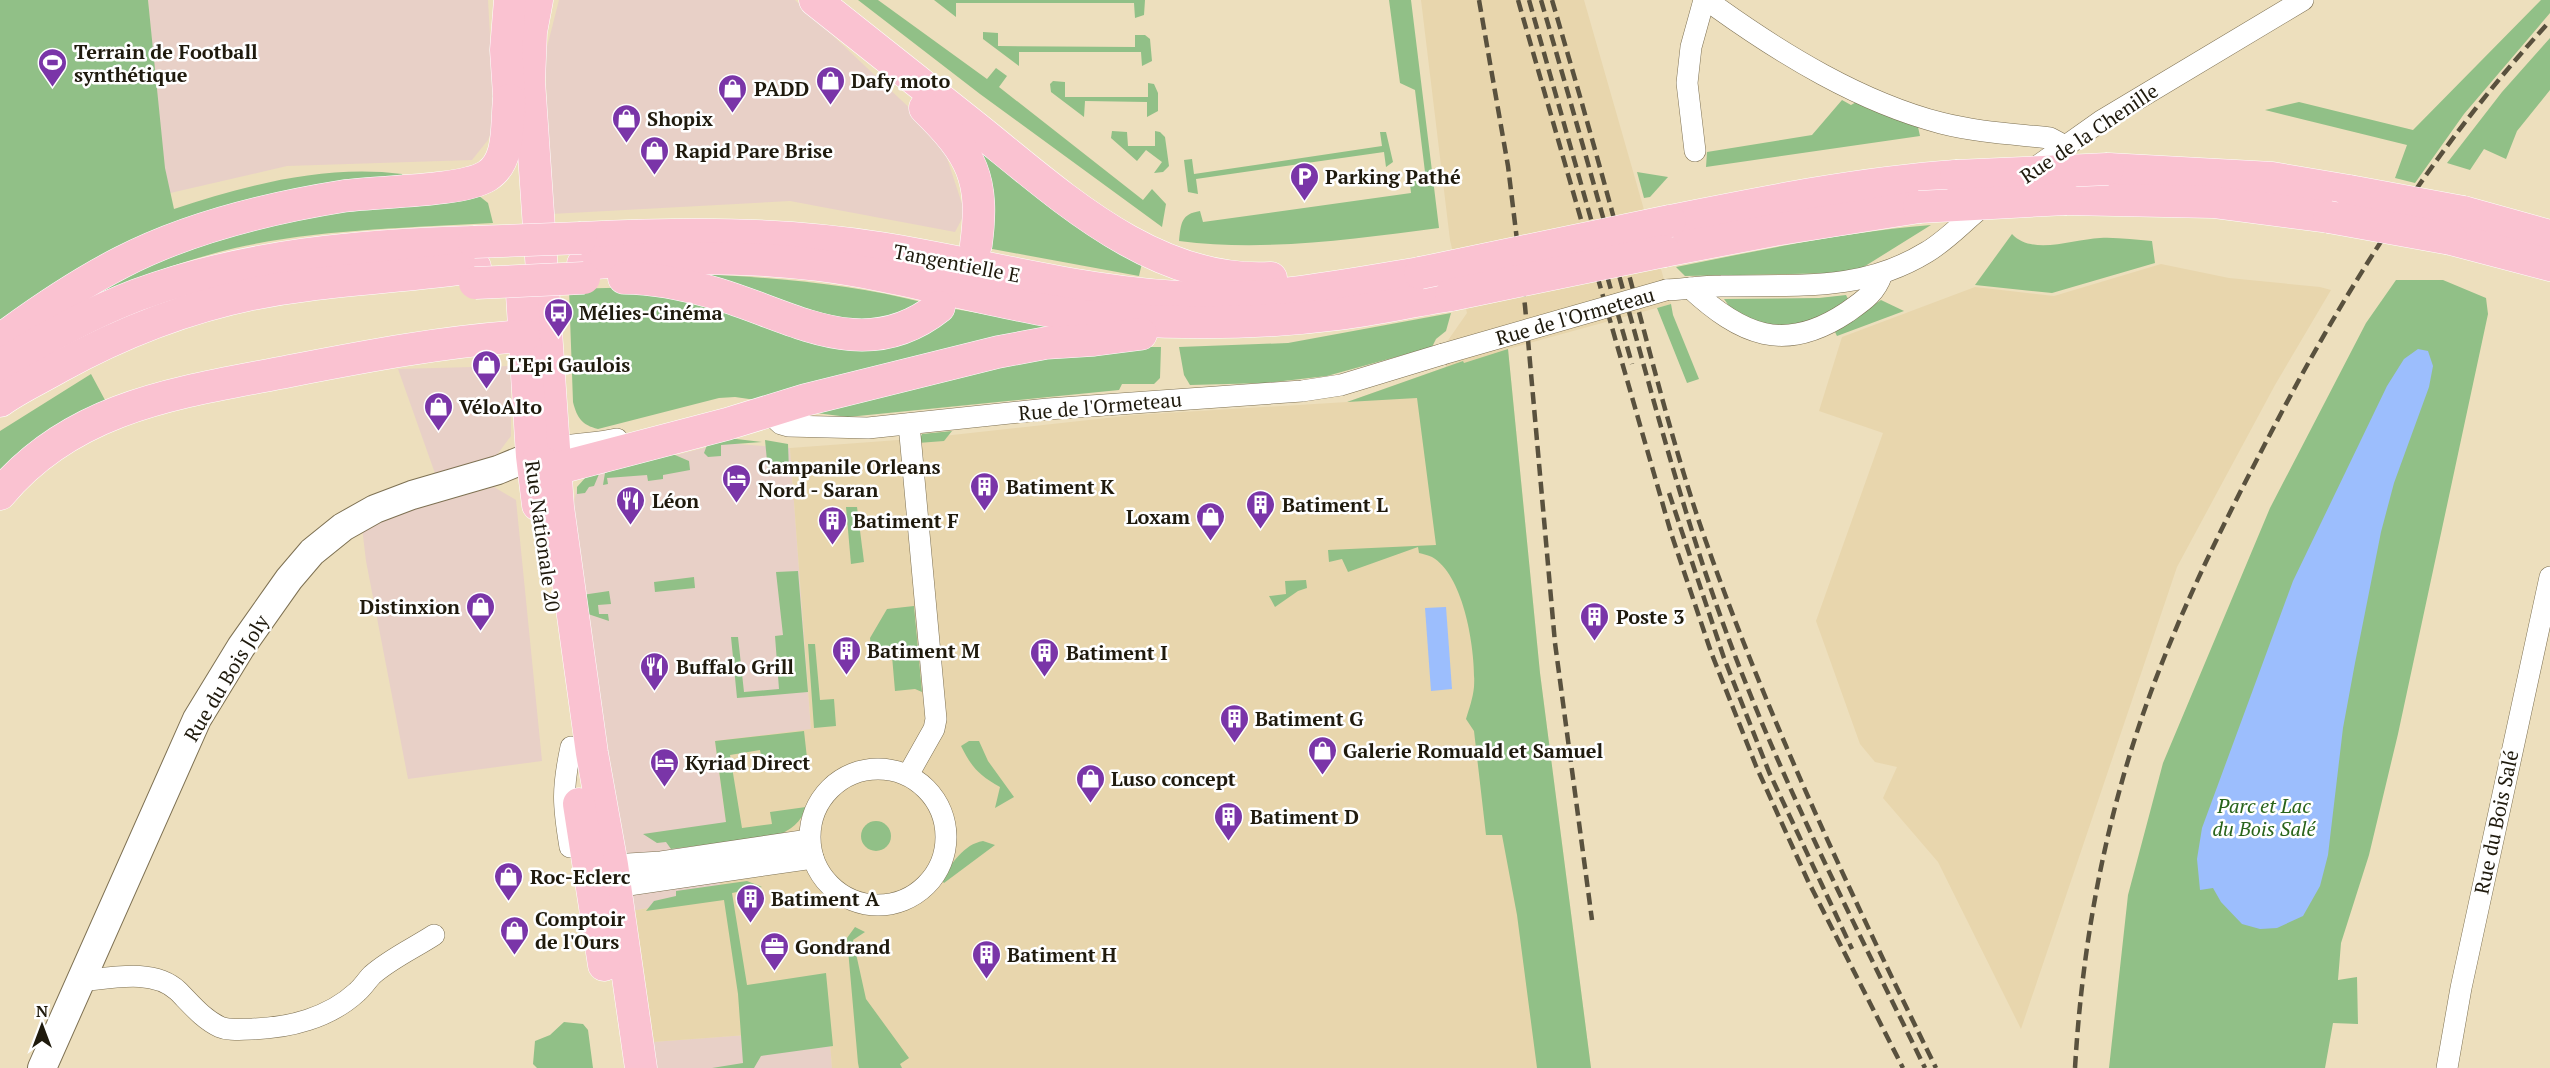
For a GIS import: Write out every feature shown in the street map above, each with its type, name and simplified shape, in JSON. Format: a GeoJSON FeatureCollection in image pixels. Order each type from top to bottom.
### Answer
{"type":"FeatureCollection","features":[{"type":"Feature","properties":{"kind":"main road","name":"Rue Nationale 20"},"geometry":{"type":"LineString","coordinates":[[510,0],[506,50],[524,336],[547,457],[592,753],[606,876],[620,1068]]}},
{"type":"Feature","properties":{"kind":"main road","name":"Rue Nationale 20"},"geometry":{"type":"LineString","coordinates":[[537,0],[531,32],[529,70],[547,457],[571,747],[606,876],[641,1068]]}},
{"type":"Feature","properties":{"kind":"main road"},"geometry":{"type":"LineString","coordinates":[[814,0],[1068,201],[1132,243],[1162,257],[1203,297],[1266,320],[1338,314],[1451,295],[1774,230],[1919,207],[2066,199],[2213,202],[2329,217],[2457,225],[2550,236]]}},
{"type":"Feature","properties":{"kind":"main road"},"geometry":{"type":"LineString","coordinates":[[814,0],[946,129],[965,153],[975,177],[979,200],[976,245]]}},
{"type":"Feature","properties":{"kind":"main road"},"geometry":{"type":"LineString","coordinates":[[0,340],[64,294],[124,261],[179,237],[272,209],[346,196],[464,185],[485,178],[500,163],[504,149],[509,100]]}},
{"type":"Feature","properties":{"kind":"main road"},"geometry":{"type":"LineString","coordinates":[[547,457],[768,412],[998,352],[1046,343],[1126,316],[1264,279],[1296,277],[1331,288],[1420,273],[1809,194],[1903,180],[2108,170],[2272,178],[2349,191],[2457,225],[2550,265]]}},
{"type":"Feature","properties":{"kind":"main road"},"geometry":{"type":"LineString","coordinates":[[0,366],[72,325],[137,295],[210,273],[274,259],[349,249],[475,264]]}},
{"type":"Feature","properties":{"kind":"main road"},"geometry":{"type":"LineString","coordinates":[[0,401],[88,351],[216,302],[306,285],[410,276],[475,264],[688,259],[818,265],[1024,306],[1126,316],[1203,297]]}},
{"type":"Feature","properties":{"kind":"main road"},"geometry":{"type":"LineString","coordinates":[[583,260],[720,294],[817,329],[842,335],[877,335],[901,330],[921,321],[939,308]]}},
{"type":"Feature","properties":{"kind":"main road"},"geometry":{"type":"LineString","coordinates":[[0,494],[34,459],[66,436],[135,404],[218,383],[366,357],[524,336]]}},
{"type":"Feature","properties":{"kind":"street"},"geometry":{"type":"LineString","coordinates":[[1695,151],[1687,83],[1691,47],[1704,0]]}},
{"type":"Feature","properties":{"kind":"street"},"geometry":{"type":"LineString","coordinates":[[1710,0],[1768,44],[1826,76],[1889,105],[1941,123],[2050,138],[2065,146]]}},
{"type":"Feature","properties":{"kind":"street","name":"Rue de la Chenille"},"geometry":{"type":"LineString","coordinates":[[1666,290],[1717,286],[1840,284],[1882,274],[1926,253],[1950,237],[1972,215],[2101,121],[2302,0]]}},
{"type":"Feature","properties":{"kind":"street"},"geometry":{"type":"LineString","coordinates":[[1690,288],[1740,327],[1769,336],[1787,336],[1804,334],[1831,323],[1877,290],[1882,274]]}},
{"type":"Feature","properties":{"kind":"street","name":"Rue de l'Ormeteau"},"geometry":{"type":"LineString","coordinates":[[768,412],[781,424],[794,427],[868,428],[1048,409],[1302,391],[1341,385],[1666,290]]}},
{"type":"Feature","properties":{"kind":"street"},"geometry":{"type":"LineString","coordinates":[[908,775],[934,729],[936,719],[909,424]]}},
{"type":"Feature","properties":{"kind":"street","name":"Rue du Bois Joly"},"geometry":{"type":"LineString","coordinates":[[42,1068],[197,719],[241,647],[289,579],[312,552],[343,527],[375,509],[412,495],[547,457]]}},
{"type":"Feature","properties":{"kind":"street","name":"Rue du Bois Salé"},"geometry":{"type":"LineString","coordinates":[[2447,1068],[2461,988],[2550,577]]}},
{"type":"Feature","properties":{"kind":"street"},"geometry":{"type":"LineString","coordinates":[[886,769],[908,775],[927,789],[941,807],[947,830],[946,850],[939,869],[927,885],[911,897],[892,904],[862,905],[832,887],[820,874],[811,849],[813,817],[823,796],[840,780],[862,770],[886,769]]}},
{"type":"Feature","properties":{"kind":"street"},"geometry":{"type":"LineString","coordinates":[[606,876],[811,849]]}},
{"type":"Feature","properties":{"kind":"street"},"geometry":{"type":"LineString","coordinates":[[81,981],[152,978],[166,982],[177,990],[189,1004],[220,1027],[266,1029],[302,1022],[342,1004],[358,992],[373,974],[434,935]]}},
{"type":"Feature","properties":{"kind":"shaded area"},"geometry":{"type":"Polygon","coordinates":[[[148,0],[488,0],[495,122],[488,140],[472,160],[287,166],[166,194],[148,0]]]}},
{"type":"Feature","properties":{"kind":"shaded area"},"geometry":{"type":"Polygon","coordinates":[[[559,0],[795,0],[917,115],[946,155],[965,213],[955,232],[790,201],[551,214],[545,55],[559,0]]]}},
{"type":"Feature","properties":{"kind":"shaded area"},"geometry":{"type":"Polygon","coordinates":[[[1421,0],[1584,0],[1671,304],[1508,349],[1540,673],[1591,1068],[832,1068],[829,1029],[652,1042],[632,911],[719,895],[726,822],[715,741],[811,729],[790,448],[925,438],[1134,415],[1347,402],[1446,367],[1444,346],[1467,313],[1450,240],[1421,0]]]}},
{"type":"Feature","properties":{"kind":"shaded area"},"geometry":{"type":"Polygon","coordinates":[[[2161,264],[2229,278],[2331,290],[2275,385],[2177,567],[2021,1029],[1938,862],[1883,798],[1897,767],[1875,762],[1860,744],[1816,621],[1883,433],[1819,411],[1842,337],[1975,287],[2054,296],[2161,264]]]}},
{"type":"Feature","properties":{"kind":"shaded area"},"geometry":{"type":"Polygon","coordinates":[[[511,366],[511,436],[496,456],[437,479],[398,369],[511,366]]]}},
{"type":"Feature","properties":{"kind":"shaded area"},"geometry":{"type":"Polygon","coordinates":[[[723,443],[790,448],[811,730],[715,741],[726,822],[719,895],[632,911],[577,570],[574,503],[577,487],[591,473],[634,466],[723,443]]]}},
{"type":"Feature","properties":{"kind":"shaded area"},"geometry":{"type":"Polygon","coordinates":[[[494,487],[516,500],[542,761],[408,779],[366,561],[362,527],[400,513],[494,487]]]}},
{"type":"Feature","properties":{"kind":"shaded area"},"geometry":{"type":"Polygon","coordinates":[[[829,1029],[832,1068],[657,1068],[652,1042],[829,1029]]]}},
{"type":"Feature","properties":{"kind":"green space"},"geometry":{"type":"Polygon","coordinates":[[[0,0],[148,0],[165,168],[174,209],[229,192],[315,174],[373,172],[402,174],[403,178],[346,185],[0,326],[0,0]]]}},
{"type":"Feature","properties":{"kind":"green space"},"geometry":{"type":"Polygon","coordinates":[[[858,0],[878,0],[987,79],[996,68],[1007,76],[999,87],[1143,200],[1152,189],[1166,204],[1162,227],[980,94],[858,0]]]}},
{"type":"Feature","properties":{"kind":"green space"},"geometry":{"type":"Polygon","coordinates":[[[934,0],[1145,0],[1144,15],[1135,18],[1134,3],[956,3],[956,17],[934,0]]]}},
{"type":"Feature","properties":{"kind":"green space"},"geometry":{"type":"Polygon","coordinates":[[[1389,0],[1411,0],[1439,228],[1342,240],[1277,245],[1179,241],[1183,220],[1194,212],[1200,211],[1203,222],[1411,193],[1409,175],[1425,172],[1415,90],[1400,83],[1389,0]]]}},
{"type":"Feature","properties":{"kind":"green space"},"geometry":{"type":"Polygon","coordinates":[[[2541,0],[2550,0],[2550,13],[2464,114],[2415,183],[2395,178],[2407,145],[2265,110],[2299,102],[2413,130],[2541,0]]]}},
{"type":"Feature","properties":{"kind":"green space"},"geometry":{"type":"Polygon","coordinates":[[[983,32],[998,33],[998,46],[1135,47],[1135,35],[1145,35],[1150,39],[1152,61],[1142,66],[1141,52],[1019,52],[1019,66],[983,39],[983,32]]]}},
{"type":"Feature","properties":{"kind":"green space"},"geometry":{"type":"Polygon","coordinates":[[[2550,38],[2550,90],[2517,131],[2506,159],[2484,149],[2470,170],[2447,163],[2502,92],[2550,38]]]}},
{"type":"Feature","properties":{"kind":"green space"},"geometry":{"type":"Polygon","coordinates":[[[1053,81],[1065,82],[1065,97],[1148,97],[1148,83],[1154,84],[1158,93],[1158,111],[1147,117],[1147,102],[1085,101],[1084,117],[1051,92],[1050,84],[1053,81]]]}},
{"type":"Feature","properties":{"kind":"green space"},"geometry":{"type":"Polygon","coordinates":[[[1842,100],[1851,105],[1858,101],[1918,127],[1920,136],[1706,167],[1707,152],[1812,135],[1842,100]]]}},
{"type":"Feature","properties":{"kind":"green space"},"geometry":{"type":"Polygon","coordinates":[[[1112,131],[1127,132],[1128,146],[1155,146],[1155,131],[1160,132],[1165,137],[1169,166],[1163,172],[1154,173],[1162,162],[1146,150],[1137,161],[1111,138],[1112,131]]]}},
{"type":"Feature","properties":{"kind":"green space"},"geometry":{"type":"Polygon","coordinates":[[[1380,132],[1386,132],[1393,162],[1386,167],[1384,152],[1196,179],[1198,194],[1188,192],[1184,160],[1192,159],[1194,174],[1382,146],[1380,132]]]}},
{"type":"Feature","properties":{"kind":"green space"},"geometry":{"type":"Polygon","coordinates":[[[972,133],[1142,263],[1139,276],[987,248],[972,133]]]}},
{"type":"Feature","properties":{"kind":"green space"},"geometry":{"type":"Polygon","coordinates":[[[1637,172],[1668,177],[1650,197],[1644,198],[1637,172]]]}},
{"type":"Feature","properties":{"kind":"green space"},"geometry":{"type":"Polygon","coordinates":[[[478,195],[488,203],[493,223],[364,230],[267,242],[198,258],[89,297],[102,282],[287,213],[478,195]]]}},
{"type":"Feature","properties":{"kind":"green space"},"geometry":{"type":"Polygon","coordinates":[[[1931,225],[1862,268],[1842,273],[1685,276],[1676,267],[1835,237],[1931,225]]]}},
{"type":"Feature","properties":{"kind":"green space"},"geometry":{"type":"Polygon","coordinates":[[[2012,234],[2020,241],[2042,245],[2100,238],[2152,241],[2155,263],[2052,293],[1975,285],[2012,234]]]}},
{"type":"Feature","properties":{"kind":"green space"},"geometry":{"type":"Polygon","coordinates":[[[671,273],[800,281],[863,290],[926,303],[872,327],[671,273]]]}},
{"type":"Feature","properties":{"kind":"green space","name":"Parc et Lac du Bois Salé"},"geometry":{"type":"Polygon","coordinates":[[[2396,280],[2443,280],[2486,298],[2488,314],[2398,734],[2369,855],[2341,943],[2338,980],[2357,977],[2358,1024],[2333,1023],[2325,1068],[2109,1068],[2128,895],[2163,763],[2270,508],[2366,323],[2396,280]]]}},
{"type":"Feature","properties":{"kind":"green space"},"geometry":{"type":"Polygon","coordinates":[[[643,287],[798,333],[949,308],[1063,328],[763,401],[735,397],[719,398],[598,429],[592,427],[581,420],[573,402],[569,289],[643,287]]]}},
{"type":"Feature","properties":{"kind":"green space"},"geometry":{"type":"Polygon","coordinates":[[[1846,295],[1848,299],[1808,326],[1756,326],[1729,306],[1724,299],[1819,298],[1846,295]]]}},
{"type":"Feature","properties":{"kind":"green space"},"geometry":{"type":"Polygon","coordinates":[[[1881,300],[1904,311],[1837,336],[1835,332],[1881,300]]]}},
{"type":"Feature","properties":{"kind":"green space"},"geometry":{"type":"Polygon","coordinates":[[[1671,304],[1673,315],[1699,379],[1687,383],[1657,308],[1671,304]]]}},
{"type":"Feature","properties":{"kind":"green space"},"geometry":{"type":"Polygon","coordinates":[[[1451,313],[1446,331],[1436,339],[1432,347],[1327,376],[1265,383],[1190,385],[1184,375],[1179,347],[1288,343],[1451,313]]]}},
{"type":"Feature","properties":{"kind":"green space"},"geometry":{"type":"Polygon","coordinates":[[[1124,347],[1161,347],[1160,378],[1154,384],[1122,384],[1119,390],[848,417],[816,413],[973,366],[1124,347]]]}},
{"type":"Feature","properties":{"kind":"green space"},"geometry":{"type":"Polygon","coordinates":[[[1508,349],[1540,673],[1591,1068],[1537,1068],[1517,915],[1502,835],[1486,835],[1474,731],[1466,719],[1474,687],[1473,655],[1466,616],[1453,581],[1432,557],[1419,553],[1418,547],[1348,572],[1342,559],[1329,562],[1328,550],[1436,545],[1417,398],[1347,402],[1463,361],[1464,363],[1508,349]]]}},
{"type":"Feature","properties":{"kind":"green space"},"geometry":{"type":"Polygon","coordinates":[[[91,374],[105,400],[63,422],[0,475],[0,431],[91,374]]]}},
{"type":"Feature","properties":{"kind":"green space"},"geometry":{"type":"Polygon","coordinates":[[[952,431],[944,441],[918,443],[922,434],[952,431]]]}},
{"type":"Feature","properties":{"kind":"green space"},"geometry":{"type":"Polygon","coordinates":[[[728,438],[762,442],[721,445],[721,456],[708,457],[704,453],[707,445],[728,438]]]}},
{"type":"Feature","properties":{"kind":"green space"},"geometry":{"type":"Polygon","coordinates":[[[765,440],[788,444],[789,471],[768,471],[765,440]]]}},
{"type":"Feature","properties":{"kind":"green space"},"geometry":{"type":"Polygon","coordinates":[[[668,452],[689,461],[690,470],[663,475],[663,479],[648,481],[647,475],[607,478],[608,484],[603,485],[605,473],[641,459],[668,452]]]}},
{"type":"Feature","properties":{"kind":"green space"},"geometry":{"type":"Polygon","coordinates":[[[599,474],[594,486],[589,487],[585,493],[577,494],[577,487],[586,477],[599,474]]]}},
{"type":"Feature","properties":{"kind":"green space"},"geometry":{"type":"Polygon","coordinates":[[[846,507],[857,507],[864,562],[851,564],[846,507]]]}},
{"type":"Feature","properties":{"kind":"green space"},"geometry":{"type":"Polygon","coordinates":[[[798,571],[808,692],[737,698],[731,637],[738,637],[744,692],[779,689],[775,636],[783,635],[776,572],[798,571]]]}},
{"type":"Feature","properties":{"kind":"green space"},"geometry":{"type":"Polygon","coordinates":[[[694,577],[695,588],[655,592],[654,582],[694,577]]]}},
{"type":"Feature","properties":{"kind":"green space"},"geometry":{"type":"Polygon","coordinates":[[[1306,580],[1307,588],[1298,591],[1275,607],[1269,596],[1286,594],[1285,581],[1306,580]]]}},
{"type":"Feature","properties":{"kind":"green space"},"geometry":{"type":"Polygon","coordinates":[[[609,591],[611,604],[598,605],[599,614],[608,614],[609,621],[585,613],[582,595],[609,591]]]}},
{"type":"Feature","properties":{"kind":"green space"},"geometry":{"type":"Polygon","coordinates":[[[914,606],[922,692],[915,689],[895,691],[892,656],[872,658],[870,638],[887,609],[914,606]]]}},
{"type":"Feature","properties":{"kind":"green space"},"geometry":{"type":"Polygon","coordinates":[[[808,644],[815,644],[820,700],[834,699],[836,726],[814,728],[808,644]]]}},
{"type":"Feature","properties":{"kind":"green space"},"geometry":{"type":"Polygon","coordinates":[[[804,731],[807,758],[763,766],[760,750],[730,755],[742,828],[772,824],[770,812],[806,807],[795,825],[786,831],[777,836],[671,849],[666,842],[657,843],[643,834],[726,822],[715,741],[804,731]]]}},
{"type":"Feature","properties":{"kind":"green space"},"geometry":{"type":"Polygon","coordinates":[[[969,741],[979,741],[988,761],[1014,797],[995,808],[1000,787],[981,775],[969,760],[961,746],[969,741]]]}},
{"type":"Feature","properties":{"kind":"green space"},"geometry":{"type":"Polygon","coordinates":[[[876,821],[887,825],[891,836],[887,847],[876,851],[865,847],[861,836],[865,825],[876,821]]]}},
{"type":"Feature","properties":{"kind":"green space"},"geometry":{"type":"Polygon","coordinates":[[[983,841],[995,845],[944,883],[941,880],[964,850],[983,841]]]}},
{"type":"Feature","properties":{"kind":"green space"},"geometry":{"type":"Polygon","coordinates":[[[747,881],[762,887],[732,893],[747,985],[826,973],[833,1046],[761,1056],[754,1068],[712,1068],[743,1063],[738,994],[724,900],[646,911],[654,901],[676,896],[676,891],[747,881]]]}},
{"type":"Feature","properties":{"kind":"green space"},"geometry":{"type":"Polygon","coordinates":[[[855,927],[865,932],[853,940],[866,999],[909,1058],[900,1064],[902,1068],[859,1068],[847,938],[855,927]]]}},
{"type":"Feature","properties":{"kind":"green space"},"geometry":{"type":"Polygon","coordinates":[[[564,1022],[583,1024],[588,1030],[593,1068],[537,1068],[533,1064],[535,1041],[550,1035],[564,1022]]]}},
{"type":"Feature","properties":{"kind":"water"},"geometry":{"type":"Polygon","coordinates":[[[2418,349],[2428,351],[2433,366],[2429,387],[2394,483],[2381,532],[2343,728],[2328,855],[2320,886],[2303,916],[2277,928],[2260,929],[2242,924],[2221,902],[2213,888],[2200,890],[2197,859],[2202,828],[2293,581],[2387,386],[2404,359],[2418,349]]]}},
{"type":"Feature","properties":{"kind":"water"},"geometry":{"type":"Polygon","coordinates":[[[1446,607],[1452,689],[1431,691],[1425,608],[1446,607]]]}},
{"type":"Feature","properties":{"kind":"railway"},"geometry":{"type":"LineString","coordinates":[[1479,0],[1508,166],[1525,306],[1555,643],[1592,920]]}},
{"type":"Feature","properties":{"kind":"railway"},"geometry":{"type":"LineString","coordinates":[[1518,0],[1671,533],[1711,652],[1756,766],[1808,881],[1903,1068]]}},
{"type":"Feature","properties":{"kind":"railway"},"geometry":{"type":"LineString","coordinates":[[1529,0],[1632,364]]}},
{"type":"Feature","properties":{"kind":"railway"},"geometry":{"type":"LineString","coordinates":[[1541,0],[1664,438],[1718,610],[1755,706],[1800,811],[1925,1068]]}},
{"type":"Feature","properties":{"kind":"railway"},"geometry":{"type":"LineString","coordinates":[[1552,0],[1675,445],[1705,539],[1784,741],[1873,938],[1936,1068]]}},
{"type":"Feature","properties":{"kind":"railway"},"geometry":{"type":"LineString","coordinates":[[2075,1068],[2089,934],[2096,890],[2116,803],[2142,717],[2187,604],[2276,423],[2335,316],[2367,264],[2400,213],[2471,114],[2550,21]]}},
{"type":"Feature","properties":{"kind":"railway"},"geometry":{"type":"LineString","coordinates":[[1669,493],[1724,658],[1769,772],[1852,949]]}},
{"type":"Feature","properties":{"kind":"place","name":"Terrain de Football synthétique"},"geometry":{"type":"Point","coordinates":[53,88]}},
{"type":"Feature","properties":{"kind":"place","name":"Dafy moto"},"geometry":{"type":"Point","coordinates":[830,106]}},
{"type":"Feature","properties":{"kind":"place","name":"PADD"},"geometry":{"type":"Point","coordinates":[733,114]}},
{"type":"Feature","properties":{"kind":"place","name":"Shopix"},"geometry":{"type":"Point","coordinates":[626,144]}},
{"type":"Feature","properties":{"kind":"place","name":"Rapid Pare Brise"},"geometry":{"type":"Point","coordinates":[654,176]}},
{"type":"Feature","properties":{"kind":"place","name":"Parking Pathé"},"geometry":{"type":"Point","coordinates":[1304,202]}},
{"type":"Feature","properties":{"kind":"place","name":"Mélies-Cinéma"},"geometry":{"type":"Point","coordinates":[558,338]}},
{"type":"Feature","properties":{"kind":"place","name":"L'Epi Gaulois"},"geometry":{"type":"Point","coordinates":[487,390]}},
{"type":"Feature","properties":{"kind":"place","name":"VéloAlto"},"geometry":{"type":"Point","coordinates":[438,432]}},
{"type":"Feature","properties":{"kind":"place","name":"Campanile Orleans Nord - Saran"},"geometry":{"type":"Point","coordinates":[737,504]}},
{"type":"Feature","properties":{"kind":"place","name":"Batiment K"},"geometry":{"type":"Point","coordinates":[985,512]}},
{"type":"Feature","properties":{"kind":"place","name":"Léon"},"geometry":{"type":"Point","coordinates":[631,526]}},
{"type":"Feature","properties":{"kind":"place","name":"Batiment L"},"geometry":{"type":"Point","coordinates":[1261,530]}},
{"type":"Feature","properties":{"kind":"place","name":"Loxam"},"geometry":{"type":"Point","coordinates":[1211,542]}},
{"type":"Feature","properties":{"kind":"place","name":"Batiment F"},"geometry":{"type":"Point","coordinates":[832,546]}},
{"type":"Feature","properties":{"kind":"place","name":"Distinxion"},"geometry":{"type":"Point","coordinates":[481,632]}},
{"type":"Feature","properties":{"kind":"place","name":"Poste 3"},"geometry":{"type":"Point","coordinates":[1595,642]}},
{"type":"Feature","properties":{"kind":"place","name":"Batiment M"},"geometry":{"type":"Point","coordinates":[846,676]}},
{"type":"Feature","properties":{"kind":"place","name":"Batiment I"},"geometry":{"type":"Point","coordinates":[1045,678]}},
{"type":"Feature","properties":{"kind":"place","name":"Buffalo Grill"},"geometry":{"type":"Point","coordinates":[655,692]}},
{"type":"Feature","properties":{"kind":"place","name":"Batiment G"},"geometry":{"type":"Point","coordinates":[1234,744]}},
{"type":"Feature","properties":{"kind":"place","name":"Galerie Romuald et Samuel"},"geometry":{"type":"Point","coordinates":[1322,776]}},
{"type":"Feature","properties":{"kind":"place","name":"Kyriad Direct"},"geometry":{"type":"Point","coordinates":[664,788]}},
{"type":"Feature","properties":{"kind":"place","name":"Luso concept"},"geometry":{"type":"Point","coordinates":[1090,804]}},
{"type":"Feature","properties":{"kind":"place","name":"Batiment D"},"geometry":{"type":"Point","coordinates":[1229,842]}},
{"type":"Feature","properties":{"kind":"place","name":"Roc-Eclerc"},"geometry":{"type":"Point","coordinates":[509,902]}},
{"type":"Feature","properties":{"kind":"place","name":"Batiment A"},"geometry":{"type":"Point","coordinates":[750,924]}},
{"type":"Feature","properties":{"kind":"place","name":"Comptoir de l'Ours"},"geometry":{"type":"Point","coordinates":[514,956]}},
{"type":"Feature","properties":{"kind":"place","name":"Gondrand"},"geometry":{"type":"Point","coordinates":[774,972]}},
{"type":"Feature","properties":{"kind":"place","name":"Batiment H"},"geometry":{"type":"Point","coordinates":[986,980]}}]}
